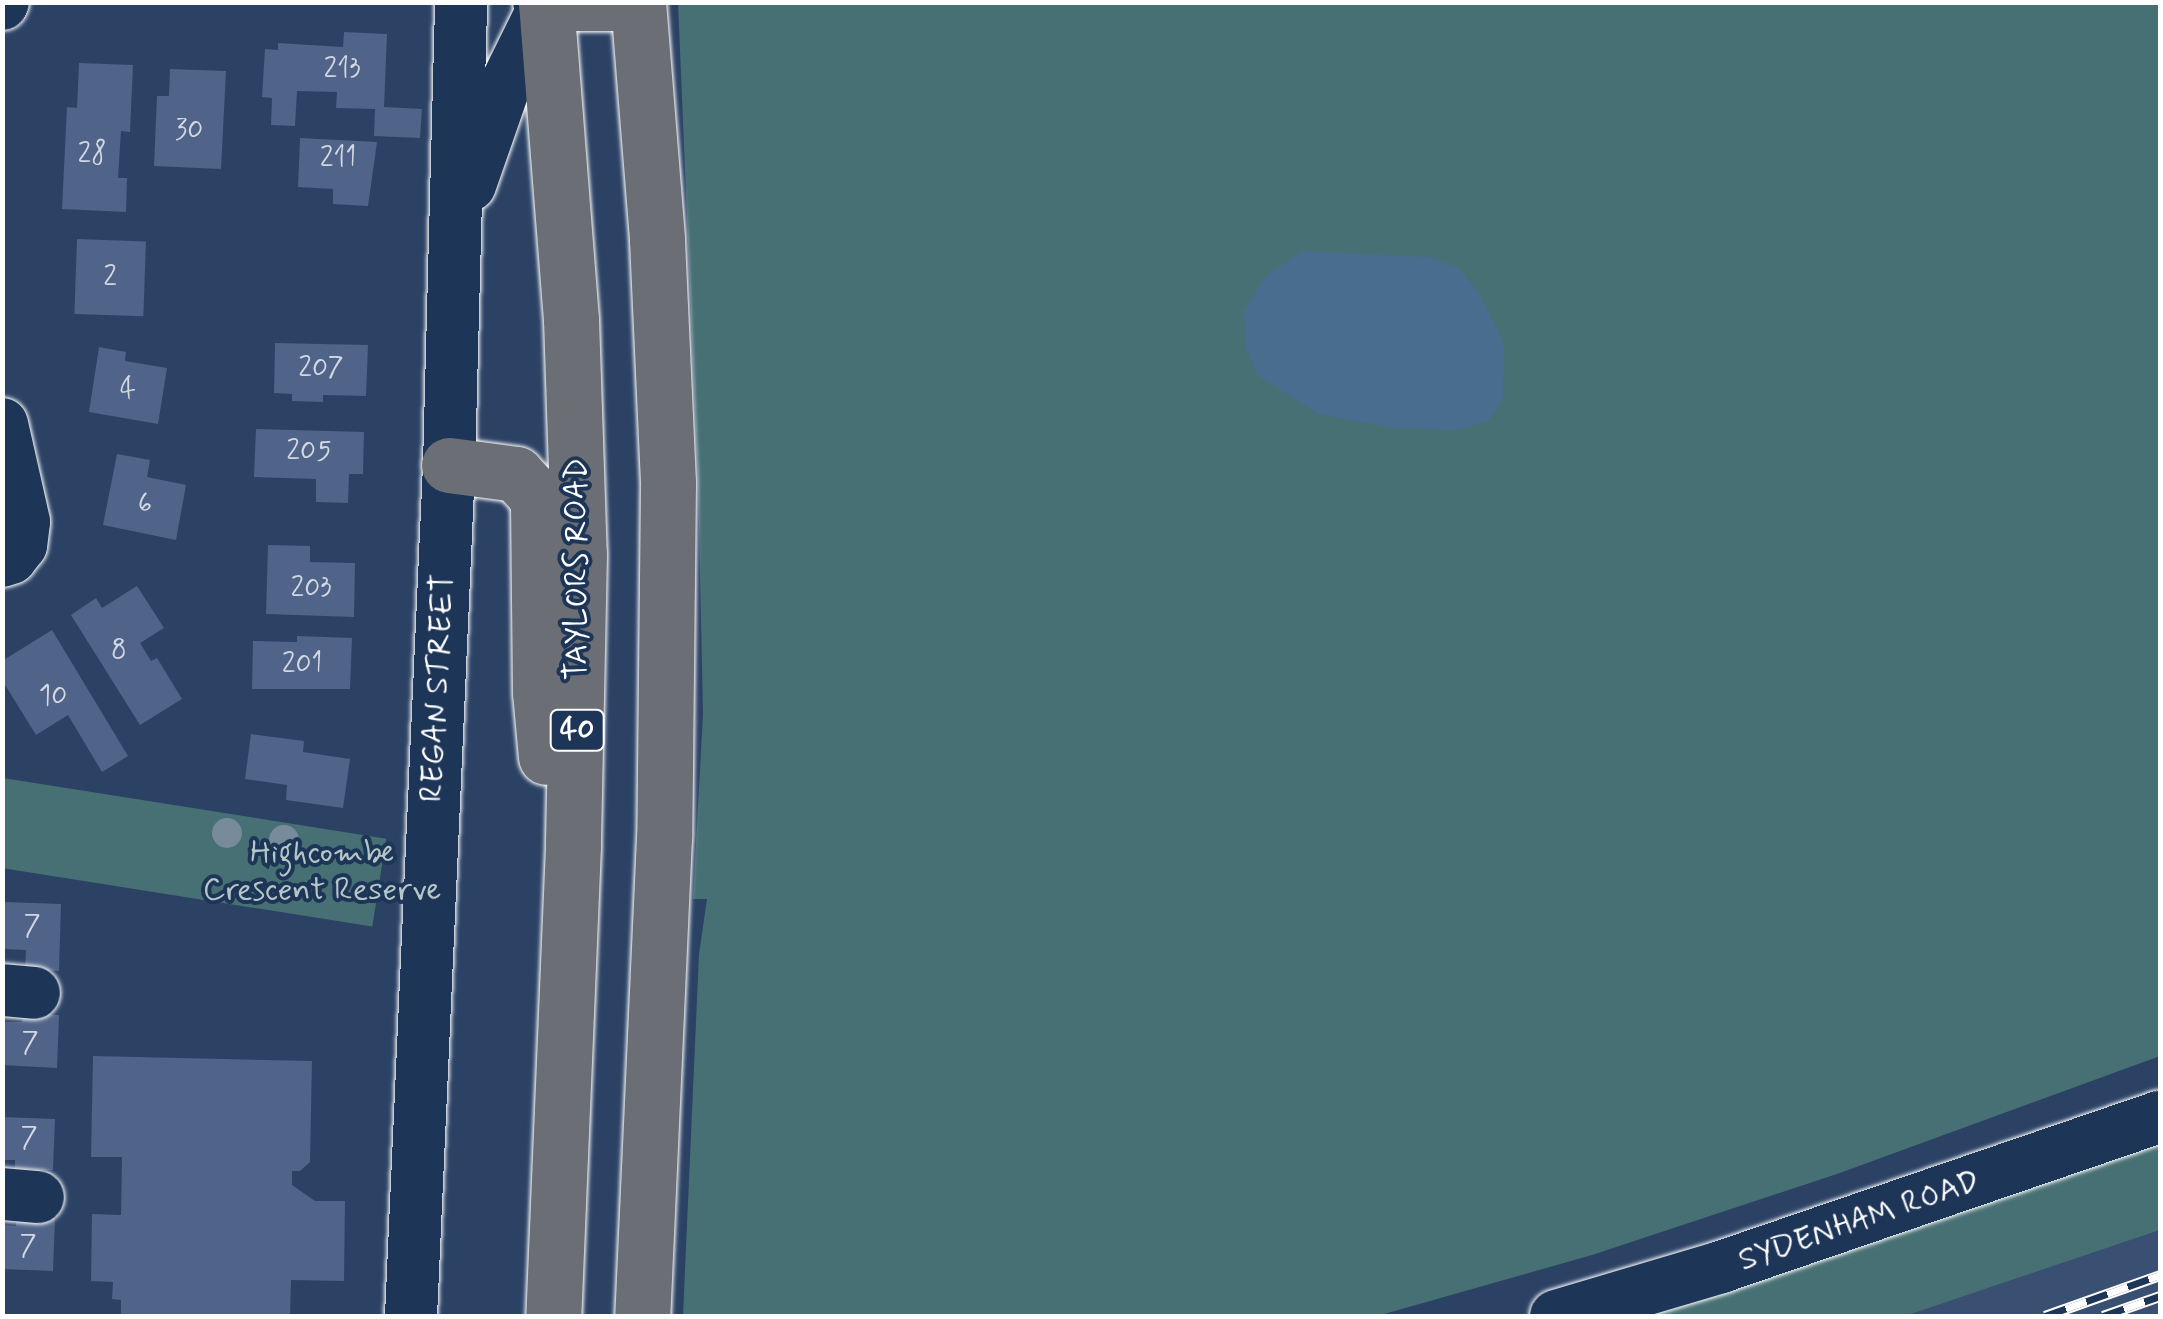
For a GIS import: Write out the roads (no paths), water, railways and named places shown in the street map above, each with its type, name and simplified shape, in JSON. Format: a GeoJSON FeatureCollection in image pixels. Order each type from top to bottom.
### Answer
{"type":"FeatureCollection","features":[{"type":"Feature","properties":{"kind":"main road"},"geometry":{"type":"LineString","coordinates":[[544,3],[638,3],[657,240],[668,483],[663,857],[642,1316]]}},
{"type":"Feature","properties":{"kind":"main road","name":"TAYLORS ROAD"},"geometry":{"type":"LineString","coordinates":[[544,3],[576,428],[578,682],[552,1316]]}},
{"type":"Feature","properties":{"kind":"main road"},"geometry":{"type":"LineString","coordinates":[[449,465],[516,474],[534,492],[538,504],[543,749],[573,846]]}},
{"type":"Feature","properties":{"kind":"street","name":"REGAN STREET"},"geometry":{"type":"LineString","coordinates":[[411,1316],[458,240],[454,144],[461,2]]}},
{"type":"Feature","properties":{"kind":"street","name":"REGAN STREET"},"geometry":{"type":"LineString","coordinates":[[458,240],[484,140],[544,3]]}},
{"type":"Feature","properties":{"kind":"street"},"geometry":{"type":"LineString","coordinates":[[2,424],[24,522],[21,545],[11,558],[2,561]]}},
{"type":"Feature","properties":{"kind":"street","name":"SYDENHAM ROAD"},"geometry":{"type":"LineString","coordinates":[[1556,1316],[1740,1261],[2160,1118]]}},
{"type":"Feature","properties":{"kind":"railway"},"geometry":{"type":"LineString","coordinates":[[2045,1316],[2160,1275]]}},
{"type":"Feature","properties":{"kind":"railway"},"geometry":{"type":"LineString","coordinates":[[2103,1316],[2160,1296]]}},
{"type":"Feature","properties":{"kind":"park label","name":"Highcombe Crescent Reserve"},"geometry":{"type":"Point","coordinates":[322,872]}}]}
